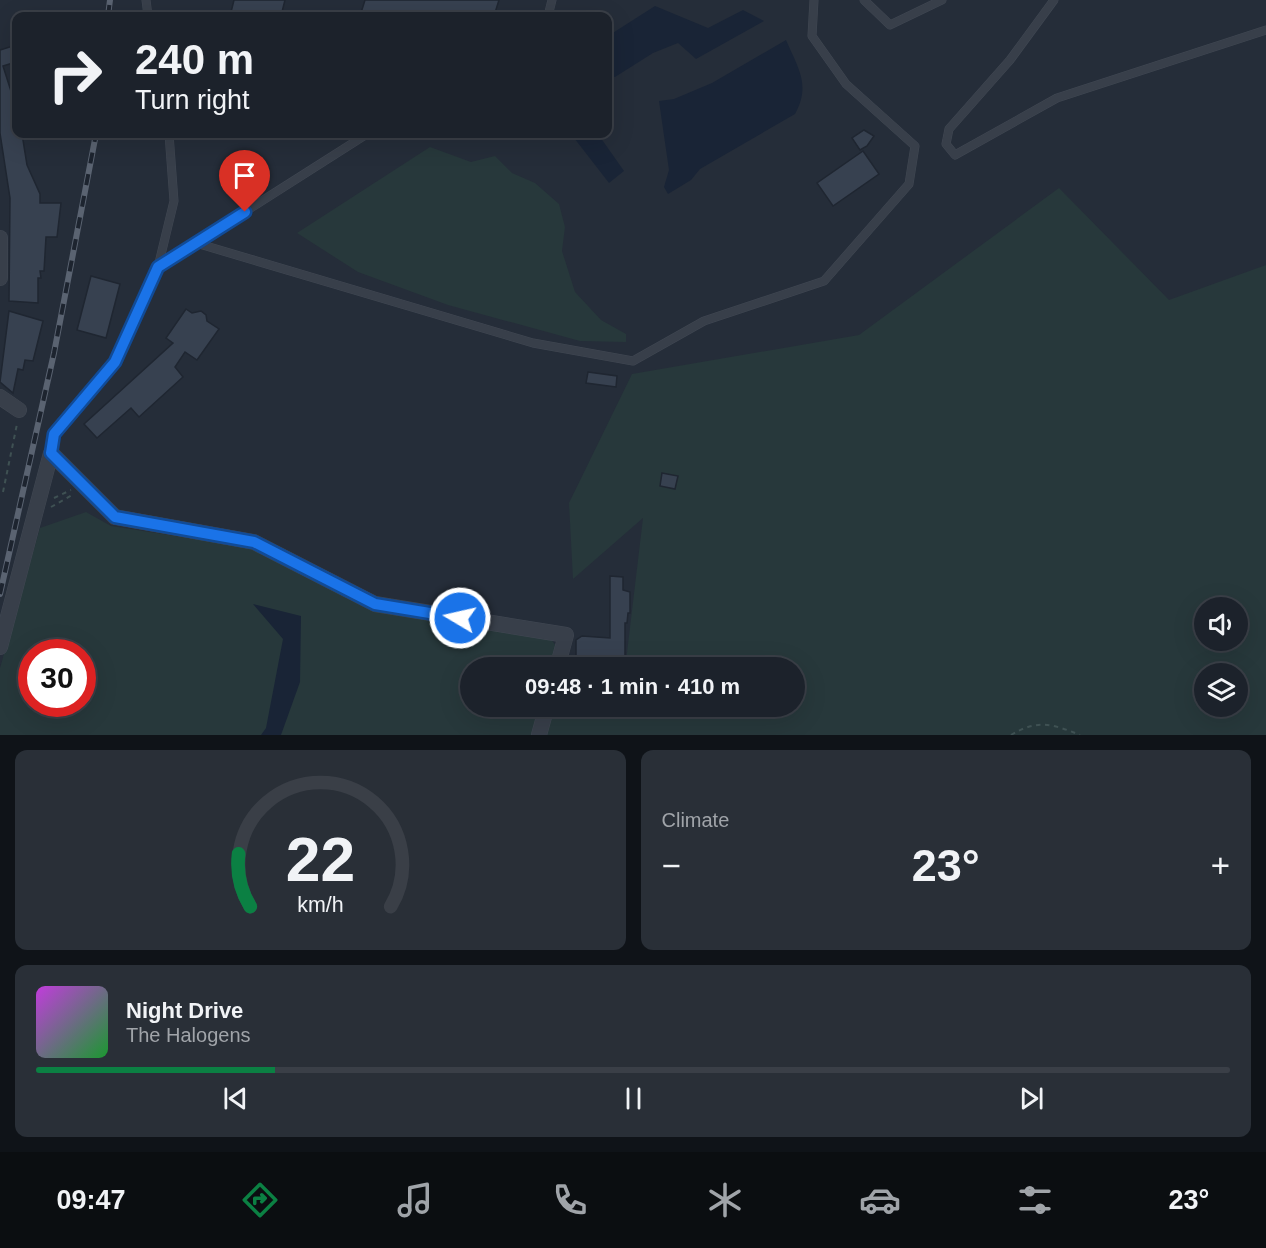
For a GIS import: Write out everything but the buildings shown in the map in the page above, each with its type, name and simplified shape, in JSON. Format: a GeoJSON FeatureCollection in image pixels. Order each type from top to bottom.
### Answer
{"type":"FeatureCollection","features":[{"type":"Feature","properties":{"kind":"street"},"geometry":{"type":"LineString","coordinates":[[0,238],[0,278]]}},
{"type":"Feature","properties":{"kind":"street"},"geometry":{"type":"LineString","coordinates":[[0,397],[19,410]]}},
{"type":"Feature","properties":{"kind":"street"},"geometry":{"type":"LineString","coordinates":[[0,646],[51,453],[115,517],[254,542],[375,604],[566,635],[560,657]]}},
{"type":"Feature","properties":{"kind":"street"},"geometry":{"type":"LineString","coordinates":[[539,735],[544,717]]}},
{"type":"Feature","properties":{"kind":"lane"},"geometry":{"type":"LineString","coordinates":[[196,243],[533,343],[633,361],[704,321],[824,281],[909,184],[915,146],[846,84],[812,36],[814,0]]}},
{"type":"Feature","properties":{"kind":"lane"},"geometry":{"type":"LineString","coordinates":[[864,0],[890,25],[942,0]]}},
{"type":"Feature","properties":{"kind":"lane"},"geometry":{"type":"LineString","coordinates":[[1054,0],[1010,60],[950,129],[946,144],[955,155],[1057,98],[1266,30]]}},
{"type":"Feature","properties":{"kind":"lane"},"geometry":{"type":"LineString","coordinates":[[51,453],[54,434],[115,362],[158,267],[174,201],[169,138]]}},
{"type":"Feature","properties":{"kind":"lane"},"geometry":{"type":"LineString","coordinates":[[158,267],[361,138]]}},
{"type":"Feature","properties":{"kind":"path"},"geometry":{"type":"LineString","coordinates":[[3,492],[19,410]]}},
{"type":"Feature","properties":{"kind":"path"},"geometry":{"type":"LineString","coordinates":[[34,513],[74,495],[72,490],[46,501]]}},
{"type":"Feature","properties":{"kind":"path"},"geometry":{"type":"LineString","coordinates":[[1011,735],[1025,727],[1041,724],[1080,735]]}},
{"type":"Feature","properties":{"kind":"shaded area"},"geometry":{"type":"Polygon","coordinates":[[[430,147],[471,162],[495,156],[512,173],[535,183],[559,204],[565,227],[562,251],[575,292],[601,320],[626,334],[626,342],[580,341],[448,305],[358,272],[297,233],[430,147]]]}},
{"type":"Feature","properties":{"kind":"shaded area"},"geometry":{"type":"Polygon","coordinates":[[[1059,188],[1169,300],[1266,265],[1266,735],[0,735],[0,668],[40,528],[86,512],[111,526],[253,548],[375,608],[550,638],[564,657],[460,657],[460,717],[805,717],[805,657],[626,657],[643,518],[573,579],[569,503],[632,374],[859,335],[1059,188]]]}},
{"type":"Feature","properties":{"kind":"water"},"geometry":{"type":"Polygon","coordinates":[[[655,6],[708,28],[743,10],[764,21],[696,59],[678,43],[653,53],[615,77],[612,77],[612,33],[655,6]]]}},
{"type":"Feature","properties":{"kind":"water"},"geometry":{"type":"Polygon","coordinates":[[[786,40],[798,68],[802,85],[800,104],[795,114],[700,169],[691,180],[668,194],[664,187],[669,170],[659,101],[674,99],[712,83],[786,40]]]}},
{"type":"Feature","properties":{"kind":"water"},"geometry":{"type":"Polygon","coordinates":[[[574,138],[601,138],[624,171],[609,183],[574,138]]]}},
{"type":"Feature","properties":{"kind":"water"},"geometry":{"type":"Polygon","coordinates":[[[253,604],[301,616],[300,682],[281,735],[261,735],[266,728],[283,639],[253,604]]]}},
{"type":"Feature","properties":{"kind":"railway"},"geometry":{"type":"LineString","coordinates":[[108,12],[110,0]]}},
{"type":"Feature","properties":{"kind":"railway"},"geometry":{"type":"LineString","coordinates":[[0,594],[54,353],[95,138]]}},
{"type":"Feature","properties":{"kind":"route"},"geometry":{"type":"LineString","coordinates":[[245,212],[158,267],[115,362],[54,434],[51,453],[115,517],[254,542],[375,604],[460,618]]}}]}
